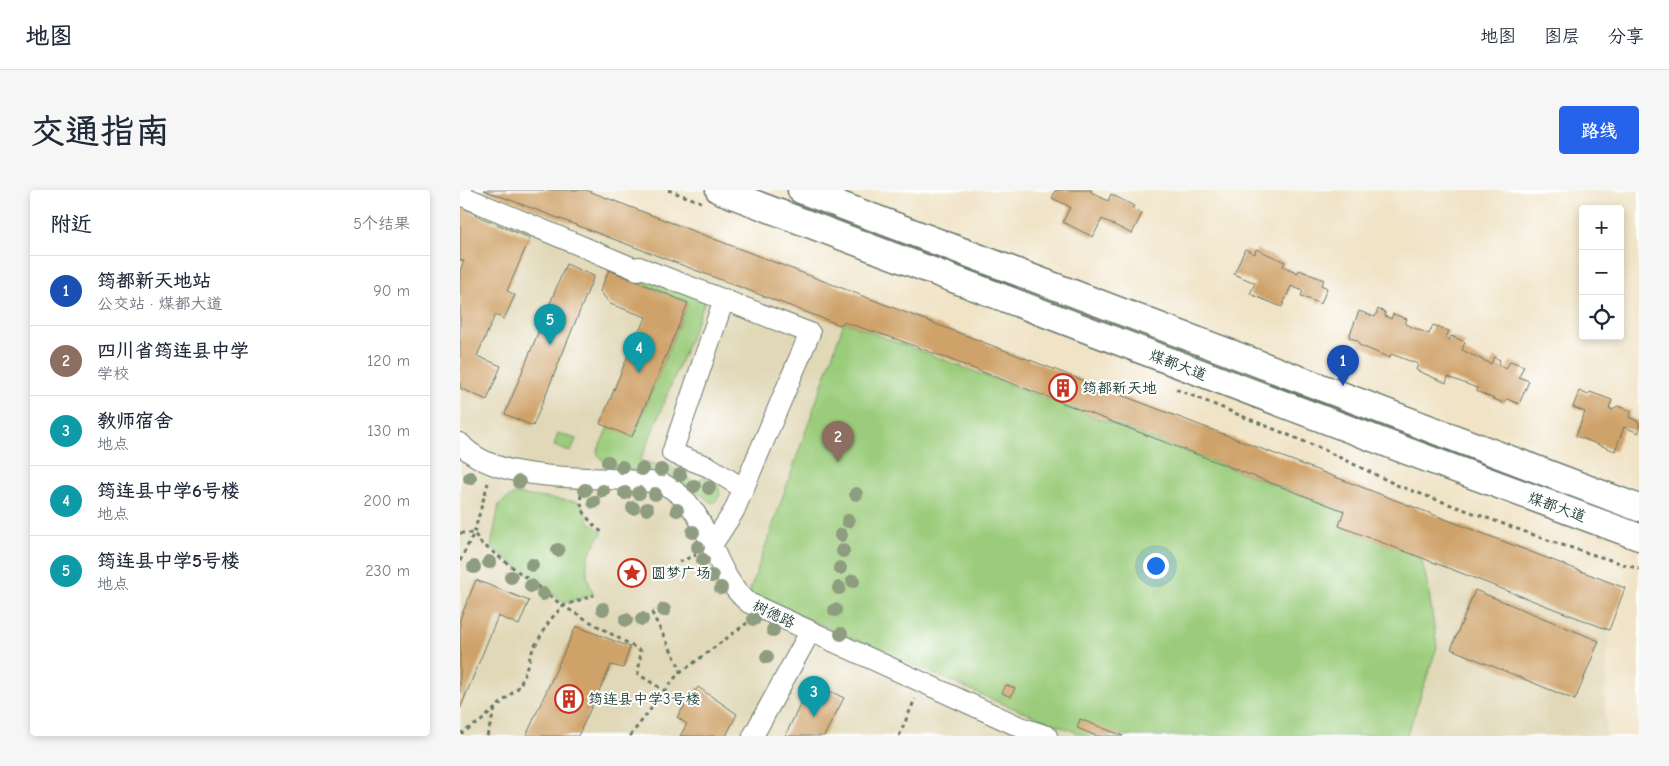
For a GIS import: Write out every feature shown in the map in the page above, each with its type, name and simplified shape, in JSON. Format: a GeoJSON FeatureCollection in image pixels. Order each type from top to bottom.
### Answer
{"type":"FeatureCollection","features":[{"type":"Feature","properties":{"kind":"main road","name":"煤都大道"},"geometry":{"type":"LineString","coordinates":[[801,190],[1595,493],[1639,508]]}},
{"type":"Feature","properties":{"kind":"main road","name":"煤都大道"},"geometry":{"type":"LineString","coordinates":[[712,197],[1148,353],[1639,538]]}},
{"type":"Feature","properties":{"kind":"main road"},"geometry":{"type":"LineString","coordinates":[[1148,353],[1157,326]]}},
{"type":"Feature","properties":{"kind":"main road"},"geometry":{"type":"LineString","coordinates":[[1589,519],[1595,493]]}},
{"type":"Feature","properties":{"kind":"lane"},"geometry":{"type":"LineString","coordinates":[[460,195],[638,270],[639,267],[810,333],[744,490],[734,511],[712,546]]}},
{"type":"Feature","properties":{"kind":"lane"},"geometry":{"type":"LineString","coordinates":[[724,299],[672,453],[709,467],[744,490]]}},
{"type":"Feature","properties":{"kind":"lane","name":"树德路"},"geometry":{"type":"LineString","coordinates":[[460,442],[482,461],[501,467],[586,478],[663,484],[684,496],[698,516],[720,565],[742,597],[763,610],[921,682],[1020,732],[1045,736]]}},
{"type":"Feature","properties":{"kind":"lane"},"geometry":{"type":"LineString","coordinates":[[753,736],[810,632]]}},
{"type":"Feature","properties":{"kind":"path"},"geometry":{"type":"LineString","coordinates":[[668,190],[712,197]]}},
{"type":"Feature","properties":{"kind":"path"},"geometry":{"type":"LineString","coordinates":[[1166,385],[1320,448],[1399,486],[1556,543],[1639,569]]}},
{"type":"Feature","properties":{"kind":"path"},"geometry":{"type":"LineString","coordinates":[[460,561],[474,533],[487,483],[501,467]]}},
{"type":"Feature","properties":{"kind":"path"},"geometry":{"type":"LineString","coordinates":[[586,478],[580,500],[589,522],[603,533]]}},
{"type":"Feature","properties":{"kind":"path"},"geometry":{"type":"LineString","coordinates":[[460,533],[474,533]]}},
{"type":"Feature","properties":{"kind":"path"},"geometry":{"type":"LineString","coordinates":[[474,533],[481,543],[563,606],[641,651],[638,674],[665,691]]}},
{"type":"Feature","properties":{"kind":"path"},"geometry":{"type":"LineString","coordinates":[[460,734],[481,721],[520,686],[533,649],[550,620],[563,606],[594,596]]}},
{"type":"Feature","properties":{"kind":"path"},"geometry":{"type":"LineString","coordinates":[[677,675],[763,610]]}},
{"type":"Feature","properties":{"kind":"path"},"geometry":{"type":"LineString","coordinates":[[630,736],[681,670],[651,611],[654,611]]}},
{"type":"Feature","properties":{"kind":"path"},"geometry":{"type":"LineString","coordinates":[[899,736],[921,682]]}},
{"type":"Feature","properties":{"kind":"path"},"geometry":{"type":"LineString","coordinates":[[487,736],[495,708]]}},
{"type":"Feature","properties":{"kind":"shaded area"},"geometry":{"type":"Polygon","coordinates":[[[460,190],[483,190],[840,325],[844,322],[1147,435],[1344,511],[1339,526],[1609,630],[1605,694],[1606,736],[460,736],[460,190]]]}},
{"type":"Feature","properties":{"kind":"green space"},"geometry":{"type":"Polygon","coordinates":[[[612,263],[706,299],[640,462],[671,466],[697,484],[701,478],[709,473],[715,480],[720,493],[717,500],[712,503],[690,487],[667,474],[618,469],[603,461],[597,452],[608,427],[633,437],[688,303],[609,270],[612,263]]]}},
{"type":"Feature","properties":{"kind":"green space"},"geometry":{"type":"Polygon","coordinates":[[[844,322],[1344,511],[1339,526],[1421,557],[1428,586],[1437,647],[1407,736],[1085,736],[998,702],[749,593],[844,322]]]}},
{"type":"Feature","properties":{"kind":"green space"},"geometry":{"type":"Polygon","coordinates":[[[558,433],[576,439],[571,452],[554,446],[558,433]]]}},
{"type":"Feature","properties":{"kind":"green space"},"geometry":{"type":"Polygon","coordinates":[[[514,494],[581,502],[589,522],[603,533],[592,547],[587,562],[588,578],[594,595],[564,603],[491,547],[499,504],[514,494]]]}},
{"type":"Feature","properties":{"kind":"building","name":"筠都新天地"},"geometry":{"type":"Polygon","coordinates":[[[484,190],[586,190],[1625,588],[1609,630],[1339,526],[1344,511],[899,340],[844,322],[840,325],[484,190]]]}},
{"type":"Feature","properties":{"kind":"building"},"geometry":{"type":"Polygon","coordinates":[[[1056,190],[1092,190],[1091,192],[1108,201],[1111,194],[1134,206],[1132,209],[1142,213],[1132,234],[1102,219],[1093,237],[1063,222],[1070,207],[1052,198],[1056,190]]]}},
{"type":"Feature","properties":{"kind":"building"},"geometry":{"type":"Polygon","coordinates":[[[460,206],[482,218],[530,238],[507,291],[515,295],[504,319],[495,315],[477,356],[501,366],[487,400],[460,388],[460,270],[464,261],[460,260],[460,206]]]}},
{"type":"Feature","properties":{"kind":"building"},"geometry":{"type":"Polygon","coordinates":[[[1245,249],[1255,254],[1256,249],[1285,262],[1283,266],[1298,273],[1299,270],[1324,280],[1321,285],[1327,288],[1321,304],[1301,296],[1303,291],[1291,286],[1282,307],[1250,294],[1255,283],[1234,274],[1245,249]]]}},
{"type":"Feature","properties":{"kind":"building"},"geometry":{"type":"Polygon","coordinates":[[[566,264],[594,276],[533,426],[505,414],[566,264]]]}},
{"type":"Feature","properties":{"kind":"building"},"geometry":{"type":"Polygon","coordinates":[[[609,270],[688,303],[632,437],[600,424],[638,331],[646,317],[610,304],[600,291],[609,270]]]}},
{"type":"Feature","properties":{"kind":"building"},"geometry":{"type":"Polygon","coordinates":[[[1378,309],[1385,312],[1385,316],[1391,319],[1393,314],[1407,319],[1405,324],[1429,334],[1433,325],[1449,331],[1445,339],[1449,340],[1451,336],[1465,342],[1462,350],[1491,364],[1494,357],[1500,360],[1498,365],[1506,369],[1510,361],[1524,366],[1519,377],[1529,381],[1519,404],[1507,399],[1503,403],[1476,391],[1477,388],[1448,377],[1446,383],[1416,370],[1418,364],[1391,354],[1390,358],[1359,345],[1358,341],[1349,337],[1359,311],[1375,317],[1378,309]]]}},
{"type":"Feature","properties":{"kind":"building"},"geometry":{"type":"Polygon","coordinates":[[[1579,391],[1588,395],[1590,392],[1612,400],[1609,408],[1613,410],[1617,406],[1631,411],[1629,417],[1639,422],[1639,433],[1624,427],[1615,451],[1576,436],[1585,412],[1573,407],[1579,391]]]}},
{"type":"Feature","properties":{"kind":"building"},"geometry":{"type":"Polygon","coordinates":[[[476,580],[529,601],[519,625],[498,616],[460,709],[460,619],[476,580]]]}},
{"type":"Feature","properties":{"kind":"building"},"geometry":{"type":"Polygon","coordinates":[[[1475,590],[1599,641],[1575,700],[1451,649],[1475,590]]]}},
{"type":"Feature","properties":{"kind":"building","name":"筠连县中学3号楼"},"geometry":{"type":"Polygon","coordinates":[[[576,626],[630,647],[623,668],[611,665],[578,736],[526,736],[576,626]]]}},
{"type":"Feature","properties":{"kind":"building"},"geometry":{"type":"Polygon","coordinates":[[[811,682],[844,698],[824,736],[785,736],[811,682]]]}},
{"type":"Feature","properties":{"kind":"building"},"geometry":{"type":"Polygon","coordinates":[[[1006,685],[1015,688],[1011,697],[1002,693],[1006,685]]]}},
{"type":"Feature","properties":{"kind":"building"},"geometry":{"type":"Polygon","coordinates":[[[698,687],[737,714],[726,736],[680,736],[687,724],[677,717],[698,687]]]}},
{"type":"Feature","properties":{"kind":"building"},"geometry":{"type":"Polygon","coordinates":[[[1080,719],[1123,736],[1097,736],[1077,728],[1080,719]]]}},
{"type":"Feature","properties":{"kind":"place","name":"筠连县中学5号楼"},"geometry":{"type":"Point","coordinates":[550,345]}},
{"type":"Feature","properties":{"kind":"place","name":"筠连县中学6号楼"},"geometry":{"type":"Point","coordinates":[639,373]}},
{"type":"Feature","properties":{"kind":"place","name":"筠都新天地站"},"geometry":{"type":"Point","coordinates":[1343,386]}},
{"type":"Feature","properties":{"kind":"place","name":"筠都新天地"},"geometry":{"type":"Point","coordinates":[1063,388]}},
{"type":"Feature","properties":{"kind":"place","name":"四川省筠连县中学"},"geometry":{"type":"Point","coordinates":[838,462]}},
{"type":"Feature","properties":{"kind":"place","name":"圆梦广场"},"geometry":{"type":"Point","coordinates":[632,573]}},
{"type":"Feature","properties":{"kind":"place","name":"筠连县中学3号楼"},"geometry":{"type":"Point","coordinates":[569,699]}},
{"type":"Feature","properties":{"kind":"place","name":"教师宿舍"},"geometry":{"type":"Point","coordinates":[814,717]}}]}
